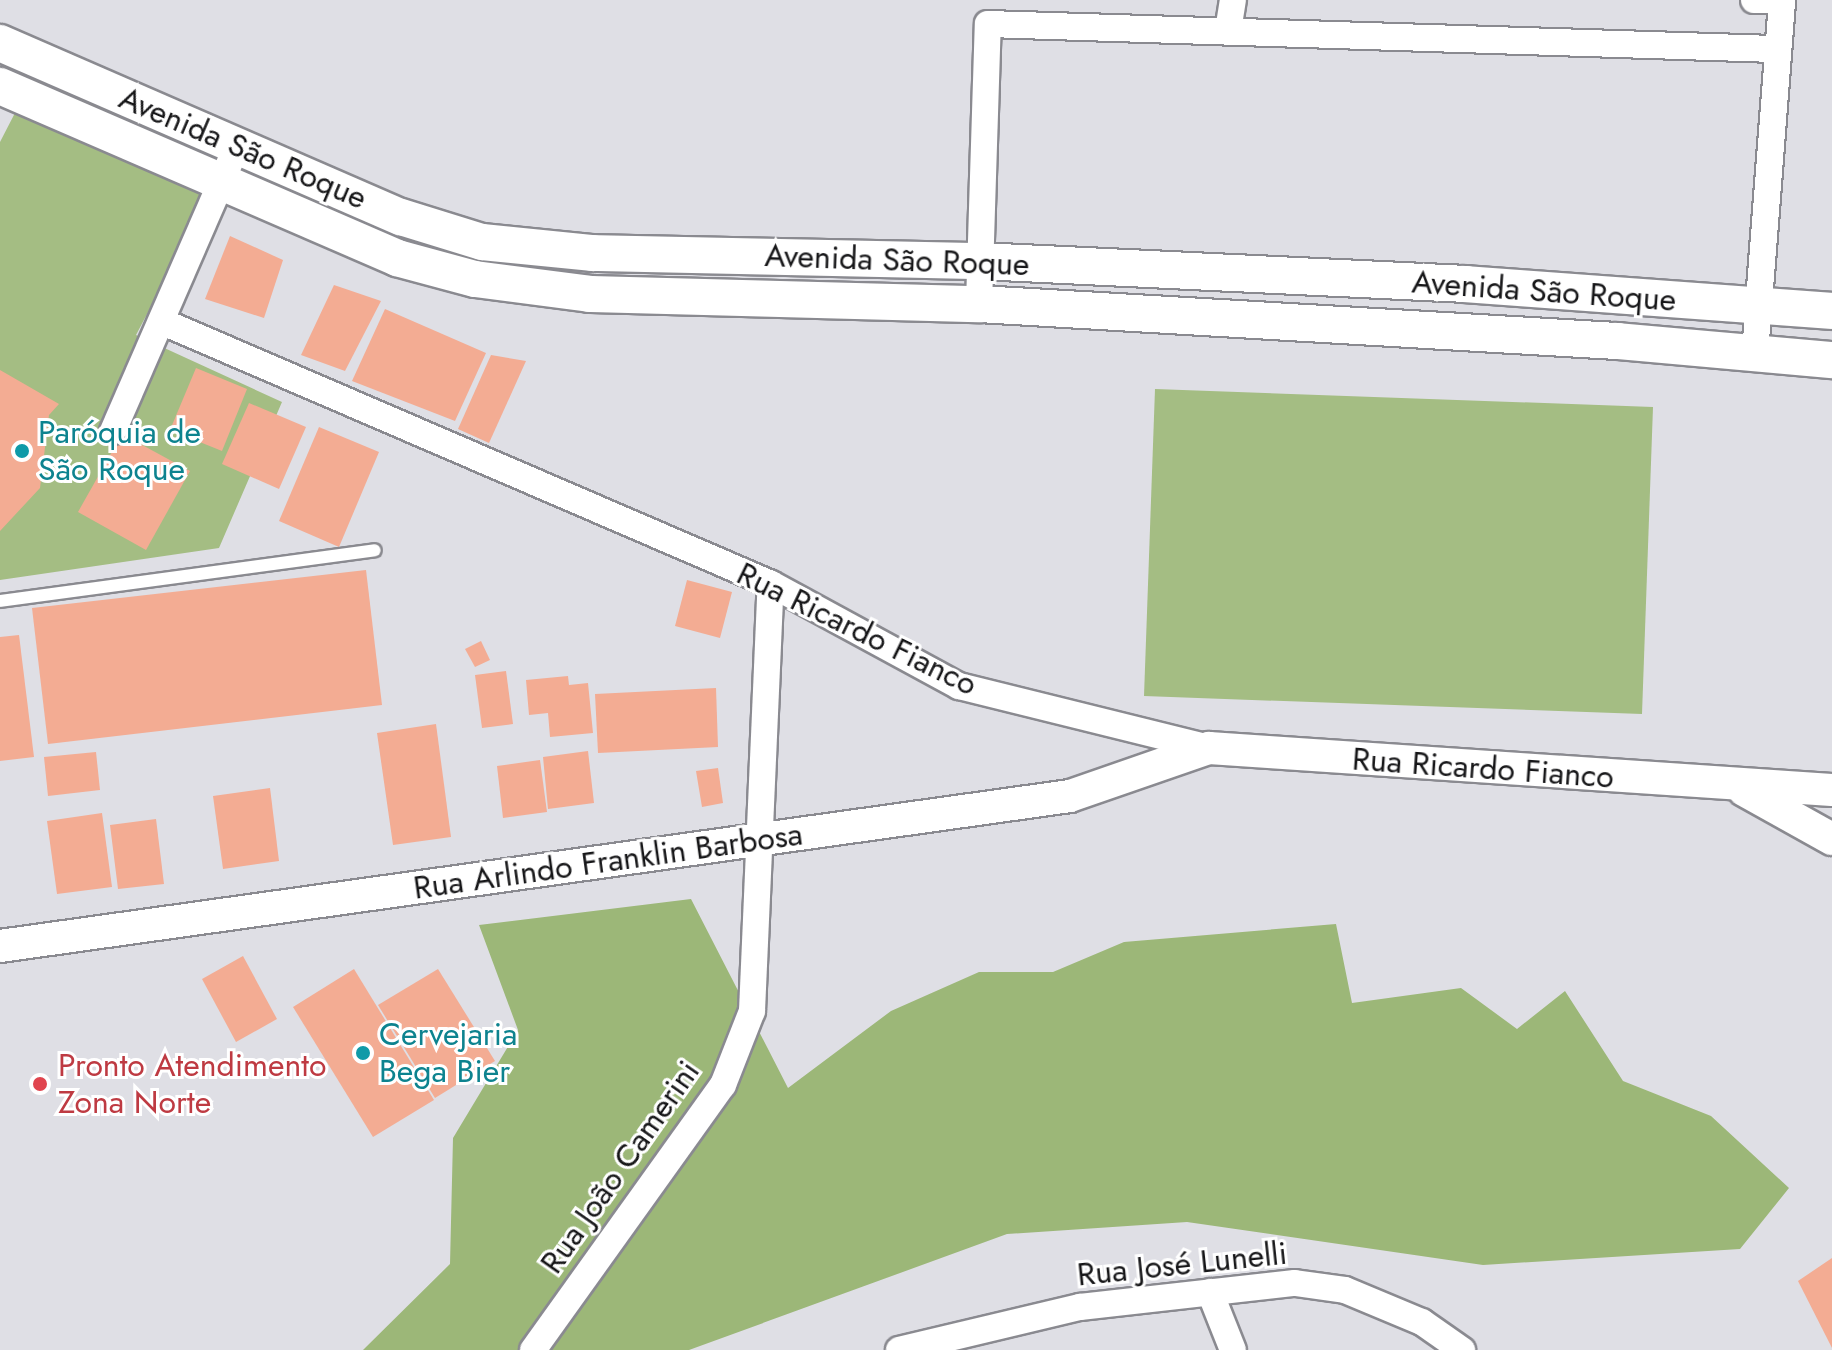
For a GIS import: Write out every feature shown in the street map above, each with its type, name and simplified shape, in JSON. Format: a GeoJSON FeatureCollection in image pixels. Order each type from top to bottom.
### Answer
{"type":"FeatureCollection","features":[{"type":"Feature","properties":{"kind":"main road","name":"Avenida São Roque"},"geometry":{"type":"LineString","coordinates":[[3,54],[237,146],[401,217],[469,238],[593,253],[979,261],[1287,275],[1832,311]]}},
{"type":"Feature","properties":{"kind":"main road","name":"Avenida São Roque"},"geometry":{"type":"LineString","coordinates":[[0,86],[219,185],[397,258],[475,279],[590,294],[979,304],[1832,360]]}},
{"type":"Feature","properties":{"kind":"main road"},"geometry":{"type":"LineString","coordinates":[[590,294],[593,253]]}},
{"type":"Feature","properties":{"kind":"main road"},"geometry":{"type":"LineString","coordinates":[[1285,322],[1287,275]]}},
{"type":"Feature","properties":{"kind":"street"},"geometry":{"type":"LineString","coordinates":[[1228,31],[1233,0]]}},
{"type":"Feature","properties":{"kind":"street"},"geometry":{"type":"LineString","coordinates":[[1754,0],[1782,0],[1755,353]]}},
{"type":"Feature","properties":{"kind":"street"},"geometry":{"type":"LineString","coordinates":[[979,304],[988,24],[1776,49]]}},
{"type":"Feature","properties":{"kind":"street"},"geometry":{"type":"LineString","coordinates":[[113,431],[237,146]]}},
{"type":"Feature","properties":{"kind":"street","name":"Rua Ricardo Fianco"},"geometry":{"type":"LineString","coordinates":[[163,322],[771,584],[959,686],[1209,748],[1738,787],[1832,790]]}},
{"type":"Feature","properties":{"kind":"street","name":"Rua João Camerini"},"geometry":{"type":"LineString","coordinates":[[533,1350],[723,1085],[752,1011],[771,584]]}},
{"type":"Feature","properties":{"kind":"street","name":"Rua Arlindo Franklin Barbosa"},"geometry":{"type":"LineString","coordinates":[[0,946],[1070,796],[1209,748]]}},
{"type":"Feature","properties":{"kind":"street"},"geometry":{"type":"LineString","coordinates":[[1738,787],[1832,839]]}},
{"type":"Feature","properties":{"kind":"street","name":"Rua José Lunelli"},"geometry":{"type":"LineString","coordinates":[[899,1350],[1080,1307],[1295,1283],[1345,1290],[1422,1322],[1462,1350]]}},
{"type":"Feature","properties":{"kind":"street"},"geometry":{"type":"LineString","coordinates":[[1210,1292],[1233,1350]]}},
{"type":"Feature","properties":{"kind":"lane"},"geometry":{"type":"LineString","coordinates":[[0,601],[375,550]]}},
{"type":"Feature","properties":{"kind":"green space"},"geometry":{"type":"Polygon","coordinates":[[[16,111],[211,193],[136,335],[282,402],[219,548],[0,580],[0,142],[16,111]]]}},
{"type":"Feature","properties":{"kind":"green space"},"geometry":{"type":"Polygon","coordinates":[[[1155,389],[1653,407],[1642,714],[1144,696],[1155,389]]]}},
{"type":"Feature","properties":{"kind":"green space"},"geometry":{"type":"Polygon","coordinates":[[[691,899],[788,1088],[891,1011],[979,972],[1053,972],[1124,942],[1336,924],[1352,1003],[1461,988],[1517,1029],[1565,991],[1623,1081],[1711,1116],[1789,1188],[1740,1249],[1483,1265],[1187,1222],[1007,1234],[689,1350],[363,1350],[450,1264],[453,1138],[518,1030],[479,925],[691,899]]]}},
{"type":"Feature","properties":{"kind":"building"},"geometry":{"type":"Polygon","coordinates":[[[230,236],[283,260],[264,318],[205,299],[230,236]]]}},
{"type":"Feature","properties":{"kind":"building"},"geometry":{"type":"Polygon","coordinates":[[[334,285],[381,301],[345,371],[301,355],[334,285]]]}},
{"type":"Feature","properties":{"kind":"building"},"geometry":{"type":"Polygon","coordinates":[[[385,309],[486,353],[455,421],[352,381],[385,309]]]}},
{"type":"Feature","properties":{"kind":"building"},"geometry":{"type":"Polygon","coordinates":[[[491,355],[526,361],[489,443],[458,429],[491,355]]]}},
{"type":"Feature","properties":{"kind":"building"},"geometry":{"type":"Polygon","coordinates":[[[196,368],[247,389],[222,451],[170,430],[196,368]]]}},
{"type":"Feature","properties":{"kind":"building","name":"Paróquia de São Roque"},"geometry":{"type":"Polygon","coordinates":[[[0,370],[59,404],[49,415],[40,488],[0,531],[0,370]]]}},
{"type":"Feature","properties":{"kind":"building"},"geometry":{"type":"Polygon","coordinates":[[[249,403],[306,427],[279,489],[222,464],[249,403]]]}},
{"type":"Feature","properties":{"kind":"building"},"geometry":{"type":"Polygon","coordinates":[[[319,427],[379,452],[339,547],[279,521],[319,427]]]}},
{"type":"Feature","properties":{"kind":"building"},"geometry":{"type":"Polygon","coordinates":[[[122,434],[190,471],[146,550],[78,512],[122,434]]]}},
{"type":"Feature","properties":{"kind":"building"},"geometry":{"type":"Polygon","coordinates":[[[366,570],[382,705],[48,744],[32,608],[366,570]]]}},
{"type":"Feature","properties":{"kind":"building"},"geometry":{"type":"Polygon","coordinates":[[[687,580],[732,592],[720,638],[675,626],[687,580]]]}},
{"type":"Feature","properties":{"kind":"building"},"geometry":{"type":"Polygon","coordinates":[[[19,635],[34,757],[0,761],[0,637],[19,635]]]}},
{"type":"Feature","properties":{"kind":"building"},"geometry":{"type":"Polygon","coordinates":[[[481,641],[490,660],[475,667],[465,649],[481,641]]]}},
{"type":"Feature","properties":{"kind":"building"},"geometry":{"type":"Polygon","coordinates":[[[506,671],[513,724],[482,728],[475,675],[506,671]]]}},
{"type":"Feature","properties":{"kind":"building"},"geometry":{"type":"Polygon","coordinates":[[[568,676],[569,685],[588,683],[593,733],[550,737],[548,713],[529,715],[526,680],[568,676]]]}},
{"type":"Feature","properties":{"kind":"building"},"geometry":{"type":"Polygon","coordinates":[[[716,688],[718,747],[598,753],[595,694],[716,688]]]}},
{"type":"Feature","properties":{"kind":"building"},"geometry":{"type":"Polygon","coordinates":[[[436,724],[451,837],[393,845],[377,733],[436,724]]]}},
{"type":"Feature","properties":{"kind":"building"},"geometry":{"type":"Polygon","coordinates":[[[588,751],[594,803],[548,809],[543,757],[588,751]]]}},
{"type":"Feature","properties":{"kind":"building"},"geometry":{"type":"Polygon","coordinates":[[[96,752],[100,790],[48,796],[44,757],[96,752]]]}},
{"type":"Feature","properties":{"kind":"building"},"geometry":{"type":"Polygon","coordinates":[[[540,760],[547,812],[503,818],[497,766],[540,760]]]}},
{"type":"Feature","properties":{"kind":"building"},"geometry":{"type":"Polygon","coordinates":[[[718,768],[723,803],[702,807],[696,771],[718,768]]]}},
{"type":"Feature","properties":{"kind":"building"},"geometry":{"type":"Polygon","coordinates":[[[270,788],[279,861],[223,869],[213,796],[270,788]]]}},
{"type":"Feature","properties":{"kind":"building"},"geometry":{"type":"Polygon","coordinates":[[[102,813],[112,887],[57,894],[47,821],[102,813]]]}},
{"type":"Feature","properties":{"kind":"building"},"geometry":{"type":"Polygon","coordinates":[[[156,819],[164,884],[118,889],[110,825],[156,819]]]}},
{"type":"Feature","properties":{"kind":"building"},"geometry":{"type":"Polygon","coordinates":[[[243,956],[277,1019],[236,1042],[202,979],[243,956]]]}},
{"type":"Feature","properties":{"kind":"building","name":"Cervejaria Bega Bier"},"geometry":{"type":"Polygon","coordinates":[[[354,969],[434,1100],[373,1137],[293,1007],[354,969]]]}},
{"type":"Feature","properties":{"kind":"building"},"geometry":{"type":"Polygon","coordinates":[[[438,969],[495,1061],[435,1098],[378,1005],[438,969]]]}},
{"type":"Feature","properties":{"kind":"building"},"geometry":{"type":"Polygon","coordinates":[[[1832,1258],[1832,1348],[1798,1281],[1832,1258]]]}},
{"type":"Feature","properties":{"kind":"place","name":"Paróquia de São Roque"},"geometry":{"type":"Point","coordinates":[22,451]}},
{"type":"Feature","properties":{"kind":"place","name":"Cervejaria Bega Bier"},"geometry":{"type":"Point","coordinates":[363,1053]}},
{"type":"Feature","properties":{"kind":"place","name":"Pronto Atendimento Zona Norte"},"geometry":{"type":"Point","coordinates":[40,1084]}}]}
